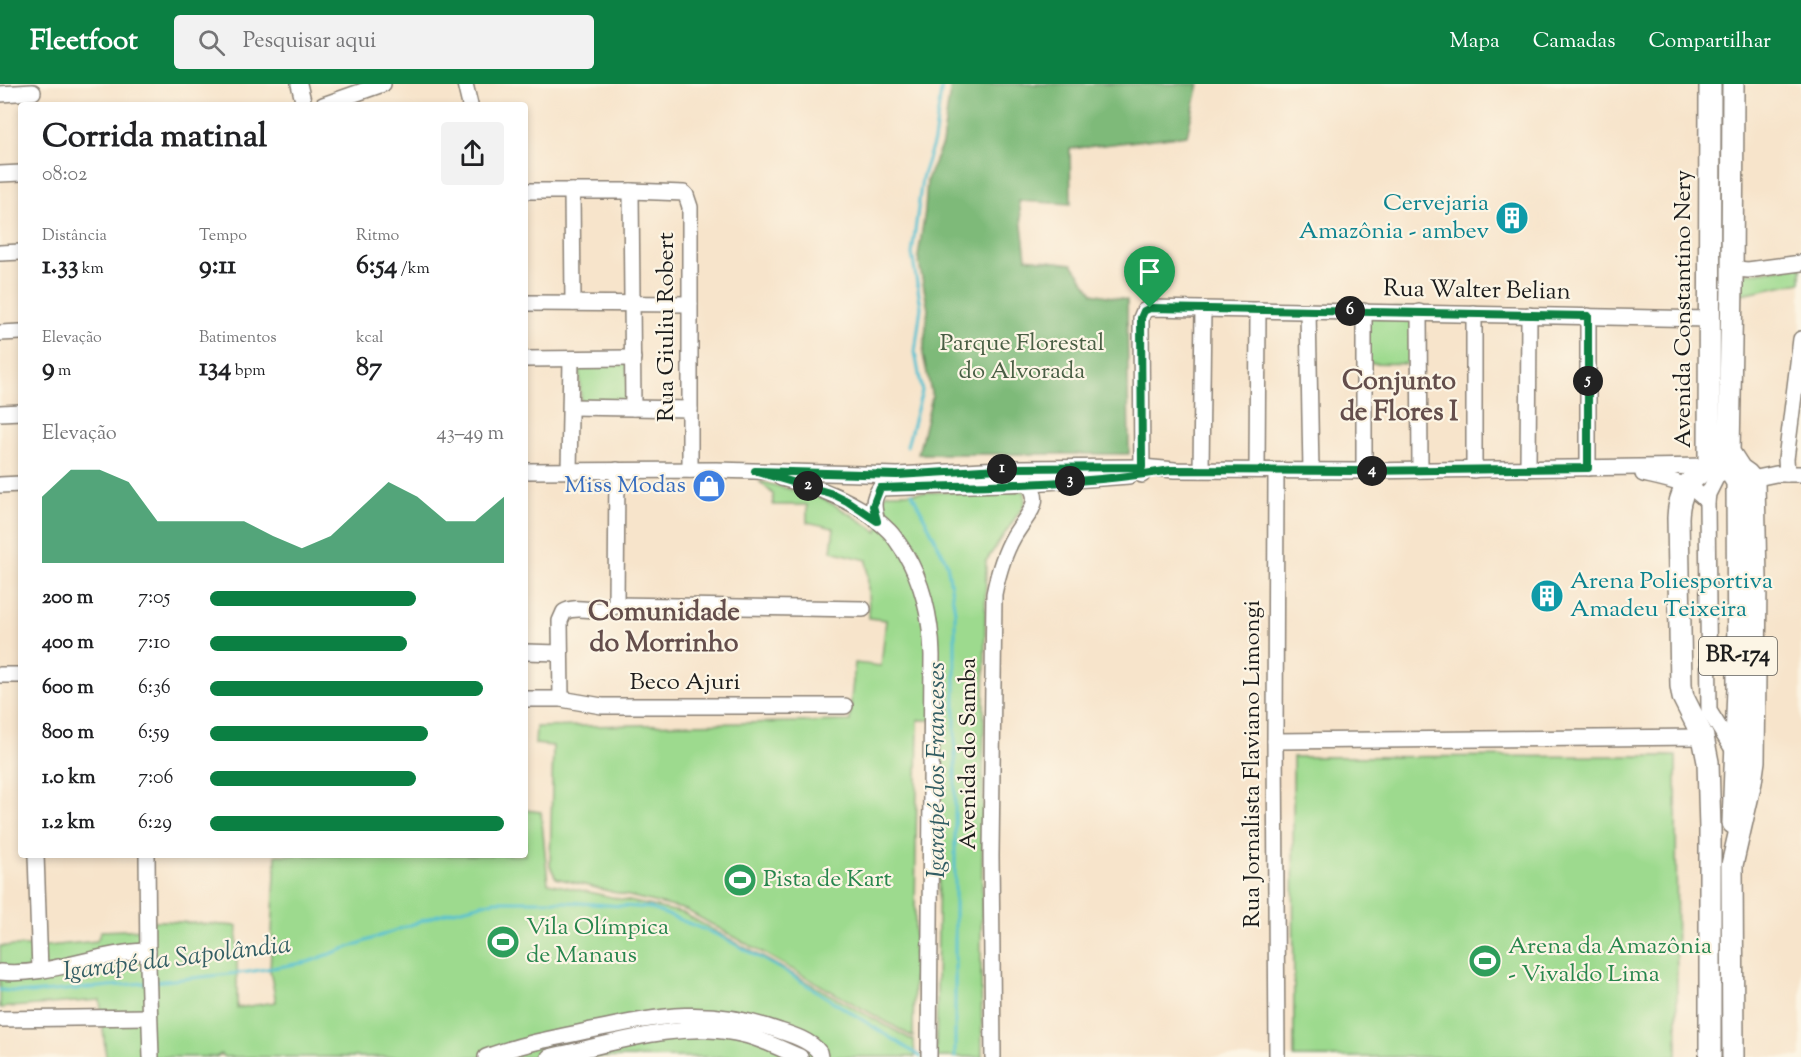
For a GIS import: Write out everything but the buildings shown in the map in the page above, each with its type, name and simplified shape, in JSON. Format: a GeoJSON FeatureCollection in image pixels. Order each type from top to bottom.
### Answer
{"type":"FeatureCollection","features":[{"type":"Feature","properties":{"kind":"highway","name":"Avenida Constantino Nery"},"geometry":{"type":"LineString","coordinates":[[1710,84],[1709,319],[1720,462]]}},
{"type":"Feature","properties":{"kind":"highway","name":"Avenida Constantino Nery"},"geometry":{"type":"LineString","coordinates":[[1720,462],[1732,262],[1733,84]]}},
{"type":"Feature","properties":{"kind":"highway","name":"Avenida Constantino Nery"},"geometry":{"type":"LineString","coordinates":[[1687,486],[1696,475],[1720,462]]}},
{"type":"Feature","properties":{"kind":"highway"},"geometry":{"type":"LineString","coordinates":[[1720,462],[1740,469],[1754,482],[1756,581],[1754,761],[1732,865]]}},
{"type":"Feature","properties":{"kind":"highway","name":"BR-174"},"geometry":{"type":"LineString","coordinates":[[1720,462],[1737,482],[1738,688],[1734,751],[1732,865],[1733,1057]]}},
{"type":"Feature","properties":{"kind":"highway","name":"BR-174"},"geometry":{"type":"LineString","coordinates":[[1687,486],[1679,503],[1678,518],[1681,686],[1683,697],[1702,737],[1708,762],[1710,1057]]}},
{"type":"Feature","properties":{"kind":"street"},"geometry":{"type":"LineString","coordinates":[[299,84],[303,102]]}},
{"type":"Feature","properties":{"kind":"street"},"geometry":{"type":"LineString","coordinates":[[331,102],[382,84]]}},
{"type":"Feature","properties":{"kind":"street"},"geometry":{"type":"LineString","coordinates":[[465,84],[469,102]]}},
{"type":"Feature","properties":{"kind":"street"},"geometry":{"type":"LineString","coordinates":[[0,94],[33,94]]}},
{"type":"Feature","properties":{"kind":"street"},"geometry":{"type":"LineString","coordinates":[[0,174],[18,173]]}},
{"type":"Feature","properties":{"kind":"street"},"geometry":{"type":"LineString","coordinates":[[528,191],[631,191],[633,408]]}},
{"type":"Feature","properties":{"kind":"street"},"geometry":{"type":"LineString","coordinates":[[572,191],[573,303]]}},
{"type":"Feature","properties":{"kind":"street","name":"Rua Giuliu Robert"},"geometry":{"type":"LineString","coordinates":[[631,191],[686,195],[690,207],[690,470]]}},
{"type":"Feature","properties":{"kind":"street"},"geometry":{"type":"LineString","coordinates":[[0,253],[18,252]]}},
{"type":"Feature","properties":{"kind":"street"},"geometry":{"type":"LineString","coordinates":[[1732,262],[1737,269],[1748,270],[1801,263]]}},
{"type":"Feature","properties":{"kind":"street"},"geometry":{"type":"LineString","coordinates":[[528,303],[690,304]]}},
{"type":"Feature","properties":{"kind":"street","name":"Rua Walter Belian"},"geometry":{"type":"LineString","coordinates":[[1142,471],[1141,318],[1144,311],[1150,308],[1709,319]]}},
{"type":"Feature","properties":{"kind":"street"},"geometry":{"type":"LineString","coordinates":[[1201,470],[1203,309]]}},
{"type":"Feature","properties":{"kind":"street"},"geometry":{"type":"LineString","coordinates":[[1257,470],[1258,310]]}},
{"type":"Feature","properties":{"kind":"street"},"geometry":{"type":"LineString","coordinates":[[1308,311],[1311,471]]}},
{"type":"Feature","properties":{"kind":"street"},"geometry":{"type":"LineString","coordinates":[[1364,312],[1364,471]]}},
{"type":"Feature","properties":{"kind":"street"},"geometry":{"type":"LineString","coordinates":[[1419,312],[1420,470]]}},
{"type":"Feature","properties":{"kind":"street"},"geometry":{"type":"LineString","coordinates":[[1474,314],[1474,470]]}},
{"type":"Feature","properties":{"kind":"street"},"geometry":{"type":"LineString","coordinates":[[1528,470],[1529,315]]}},
{"type":"Feature","properties":{"kind":"street"},"geometry":{"type":"LineString","coordinates":[[1588,316],[1588,468]]}},
{"type":"Feature","properties":{"kind":"street"},"geometry":{"type":"LineString","coordinates":[[0,333],[18,332]]}},
{"type":"Feature","properties":{"kind":"street"},"geometry":{"type":"LineString","coordinates":[[1752,479],[1794,466],[1801,339]]}},
{"type":"Feature","properties":{"kind":"street"},"geometry":{"type":"LineString","coordinates":[[569,471],[571,358]]}},
{"type":"Feature","properties":{"kind":"street"},"geometry":{"type":"LineString","coordinates":[[528,359],[633,358]]}},
{"type":"Feature","properties":{"kind":"street"},"geometry":{"type":"LineString","coordinates":[[571,407],[690,409]]}},
{"type":"Feature","properties":{"kind":"street"},"geometry":{"type":"LineString","coordinates":[[0,413],[18,412]]}},
{"type":"Feature","properties":{"kind":"street"},"geometry":{"type":"LineString","coordinates":[[880,488],[1016,468],[1142,471],[1528,470],[1720,462],[1707,502],[1709,711],[1734,751]]}},
{"type":"Feature","properties":{"kind":"street"},"geometry":{"type":"LineString","coordinates":[[1016,468],[1030,483]]}},
{"type":"Feature","properties":{"kind":"street"},"geometry":{"type":"LineString","coordinates":[[1609,468],[1649,475],[1687,486],[1707,502]]}},
{"type":"Feature","properties":{"kind":"street"},"geometry":{"type":"LineString","coordinates":[[616,605],[617,470]]}},
{"type":"Feature","properties":{"kind":"street"},"geometry":{"type":"LineString","coordinates":[[528,471],[755,471],[897,475],[932,480],[1030,483],[1142,471]]}},
{"type":"Feature","properties":{"kind":"street"},"geometry":{"type":"LineString","coordinates":[[755,471],[833,494],[877,521],[899,544],[924,595],[931,630],[929,1057]]}},
{"type":"Feature","properties":{"kind":"street","name":"Rua Jornalista Flaviano Limongi"},"geometry":{"type":"LineString","coordinates":[[1276,471],[1277,1057]]}},
{"type":"Feature","properties":{"kind":"street"},"geometry":{"type":"LineString","coordinates":[[877,521],[873,506],[880,488],[897,475]]}},
{"type":"Feature","properties":{"kind":"street","name":"Avenida do Samba"},"geometry":{"type":"LineString","coordinates":[[993,1057],[991,833],[994,594],[999,570],[1007,549],[1034,507],[1030,483]]}},
{"type":"Feature","properties":{"kind":"street"},"geometry":{"type":"LineString","coordinates":[[0,485],[18,484]]}},
{"type":"Feature","properties":{"kind":"street"},"geometry":{"type":"LineString","coordinates":[[561,699],[560,621],[564,612],[570,609],[609,609],[616,605],[863,609]]}},
{"type":"Feature","properties":{"kind":"street"},"geometry":{"type":"LineString","coordinates":[[528,652],[560,653]]}},
{"type":"Feature","properties":{"kind":"street"},"geometry":{"type":"LineString","coordinates":[[0,675],[18,675]]}},
{"type":"Feature","properties":{"kind":"street","name":"Beco Ajuri"},"geometry":{"type":"LineString","coordinates":[[528,699],[561,699],[602,706],[845,706]]}},
{"type":"Feature","properties":{"kind":"street"},"geometry":{"type":"LineString","coordinates":[[1275,741],[1702,737]]}},
{"type":"Feature","properties":{"kind":"street"},"geometry":{"type":"LineString","coordinates":[[36,858],[40,970]]}},
{"type":"Feature","properties":{"kind":"street"},"geometry":{"type":"LineString","coordinates":[[147,858],[148,1017],[151,1057]]}},
{"type":"Feature","properties":{"kind":"street"},"geometry":{"type":"LineString","coordinates":[[0,972],[40,970],[120,953],[148,958]]}},
{"type":"Feature","properties":{"kind":"street"},"geometry":{"type":"LineString","coordinates":[[549,1057],[576,1052],[694,1014],[742,1019],[787,1033],[812,1044],[820,1057]]}},
{"type":"Feature","properties":{"kind":"street"},"geometry":{"type":"LineString","coordinates":[[0,1019],[148,1017]]}},
{"type":"Feature","properties":{"kind":"street"},"geometry":{"type":"LineString","coordinates":[[486,1057],[504,1050],[572,1034],[667,1024],[737,1033],[800,1057]]}},
{"type":"Feature","properties":{"kind":"street"},"geometry":{"type":"LineString","coordinates":[[572,1034],[576,1052]]}},
{"type":"Feature","properties":{"kind":"green space","name":"Parque Florestal do Alvorada"},"geometry":{"type":"Polygon","coordinates":[[[951,84],[1199,84],[1187,135],[1070,149],[1071,204],[1019,201],[1026,258],[1072,264],[1093,293],[1127,300],[1129,454],[918,454],[932,397],[923,354],[928,309],[918,257],[927,180],[942,144],[951,84]]]}},
{"type":"Feature","properties":{"kind":"green space"},"geometry":{"type":"Polygon","coordinates":[[[1801,266],[1801,282],[1741,294],[1741,274],[1801,266]]]}},
{"type":"Feature","properties":{"kind":"green space"},"geometry":{"type":"Polygon","coordinates":[[[1363,308],[1417,308],[1419,364],[1364,363],[1363,308]]]}},
{"type":"Feature","properties":{"kind":"green space"},"geometry":{"type":"Polygon","coordinates":[[[579,361],[627,361],[628,404],[581,404],[579,361]]]}},
{"type":"Feature","properties":{"kind":"green space","name":"Pista de Kart"},"geometry":{"type":"Polygon","coordinates":[[[759,481],[822,498],[878,532],[883,513],[879,502],[887,493],[1025,491],[1025,504],[986,561],[981,953],[982,1057],[936,1057],[941,720],[918,720],[913,1037],[686,910],[556,878],[550,866],[553,746],[535,744],[536,727],[850,721],[855,663],[881,666],[886,620],[869,618],[867,560],[831,551],[834,528],[807,522],[807,505],[773,505],[773,494],[759,481]]]}},
{"type":"Feature","properties":{"kind":"green space","name":"Arena da Amazônia - Vivaldo Lima"},"geometry":{"type":"Polygon","coordinates":[[[1676,756],[1677,1057],[1294,1057],[1293,757],[1676,756]]]}},
{"type":"Feature","properties":{"kind":"green space","name":"Vila Olímpica de Manaus"},"geometry":{"type":"Polygon","coordinates":[[[528,810],[541,812],[548,883],[683,913],[914,1041],[915,1057],[224,1057],[221,1054],[216,1057],[106,1057],[100,1000],[0,1008],[0,946],[48,946],[97,941],[101,931],[151,929],[151,921],[237,926],[237,1008],[276,1002],[270,970],[276,858],[528,858],[528,810]]]}},
{"type":"Feature","properties":{"kind":"waterway","name":"Igarapé dos Franceses"},"geometry":{"type":"LineString","coordinates":[[907,446],[922,391],[915,352],[921,307],[912,254],[922,178],[934,141],[942,84]]}},
{"type":"Feature","properties":{"kind":"waterway","name":"Igarapé dos Franceses"},"geometry":{"type":"LineString","coordinates":[[912,493],[947,563],[955,612],[955,1057]]}},
{"type":"Feature","properties":{"kind":"waterway","name":"Igarapé da Sapolândia"},"geometry":{"type":"LineString","coordinates":[[154,982],[248,972],[308,962],[438,915],[494,901],[552,901],[650,908],[718,935],[788,973],[921,1057]]}},
{"type":"Feature","properties":{"kind":"waterway","name":"Igarapé da Sapolândia"},"geometry":{"type":"LineString","coordinates":[[0,990],[31,993],[145,983]]}},
{"type":"Feature","properties":{"kind":"place","name":"Cervejaria Amazônia - ambev"},"geometry":{"type":"Point","coordinates":[1512,218]}},
{"type":"Feature","properties":{"kind":"place","name":"Miss Modas"},"geometry":{"type":"Point","coordinates":[709,486]}},
{"type":"Feature","properties":{"kind":"place","name":"Arena Poliesportiva Amadeu Teixeira"},"geometry":{"type":"Point","coordinates":[1547,596]}},
{"type":"Feature","properties":{"kind":"place","name":"Pista de Kart"},"geometry":{"type":"Point","coordinates":[740,880]}},
{"type":"Feature","properties":{"kind":"place","name":"Vila Olímpica de Manaus"},"geometry":{"type":"Point","coordinates":[503,942]}},
{"type":"Feature","properties":{"kind":"place","name":"Arena da Amazônia - Vivaldo Lima"},"geometry":{"type":"Point","coordinates":[1485,961]}},
{"type":"Feature","properties":{"kind":"district","name":"Conjunto de Flores I"},"geometry":{"type":"Point","coordinates":[1399,398]}},
{"type":"Feature","properties":{"kind":"district","name":"Comunidade do Morrinho"},"geometry":{"type":"Point","coordinates":[664,628]}},
{"type":"Feature","properties":{"kind":"route"},"geometry":{"type":"LineString","coordinates":[[1150,308],[1588,316],[1588,468],[1364,471],[1171,470],[1087,480],[880,488],[873,506],[877,521],[833,494],[755,471],[897,475],[1016,468],[1142,467],[1141,318],[1144,311],[1150,308]]}}]}
